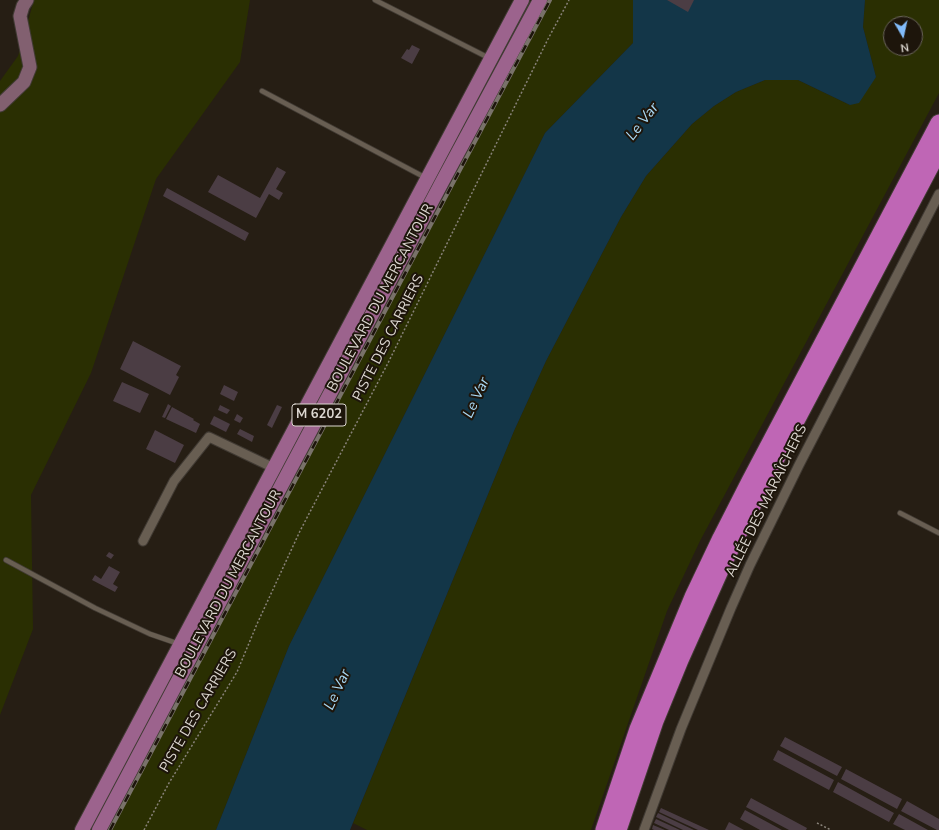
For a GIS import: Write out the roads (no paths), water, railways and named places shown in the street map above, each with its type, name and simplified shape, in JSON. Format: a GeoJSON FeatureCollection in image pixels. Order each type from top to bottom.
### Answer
{"type":"FeatureCollection","features":[{"type":"Feature","properties":{"kind":"highway"},"geometry":{"type":"LineString","coordinates":[[604,830],[638,728],[690,604],[721,538],[939,124]]}},
{"type":"Feature","properties":{"kind":"highway"},"geometry":{"type":"LineString","coordinates":[[618,830],[655,721],[680,660],[722,566],[770,470],[939,150]]}},
{"type":"Feature","properties":{"kind":"main road","name":"BOULEVARD DU MERCANTOUR"},"geometry":{"type":"LineString","coordinates":[[82,830],[522,0]]}},
{"type":"Feature","properties":{"kind":"main road","name":"BOULEVARD DU MERCANTOUR"},"geometry":{"type":"LineString","coordinates":[[99,830],[540,0]]}},
{"type":"Feature","properties":{"kind":"street"},"geometry":{"type":"LineString","coordinates":[[0,105],[24,82],[30,67],[20,16],[27,0]]}},
{"type":"Feature","properties":{"kind":"street","name":"ALLÉE DES MARAÎCHERS"},"geometry":{"type":"LineString","coordinates":[[644,830],[684,722],[750,566],[802,458],[939,194]]}},
{"type":"Feature","properties":{"kind":"street"},"geometry":{"type":"LineString","coordinates":[[143,541],[174,481],[209,437],[274,468]]}},
{"type":"Feature","properties":{"kind":"lane"},"geometry":{"type":"LineString","coordinates":[[375,0],[491,58]]}},
{"type":"Feature","properties":{"kind":"lane"},"geometry":{"type":"LineString","coordinates":[[262,91],[428,178]]}},
{"type":"Feature","properties":{"kind":"lane"},"geometry":{"type":"LineString","coordinates":[[900,513],[939,533]]}},
{"type":"Feature","properties":{"kind":"lane"},"geometry":{"type":"LineString","coordinates":[[6,560],[95,608],[136,628],[181,645]]}},
{"type":"Feature","properties":{"kind":"water","name":"Le Var"},"geometry":{"type":"Polygon","coordinates":[[[633,0],[865,0],[863,27],[876,77],[859,103],[850,105],[798,80],[765,80],[736,92],[714,106],[692,124],[646,176],[621,217],[546,361],[514,431],[350,830],[216,830],[289,646],[545,133],[633,43],[633,0]]]}},
{"type":"Feature","properties":{"kind":"railway"},"geometry":{"type":"LineString","coordinates":[[110,830],[550,0]]}}]}
